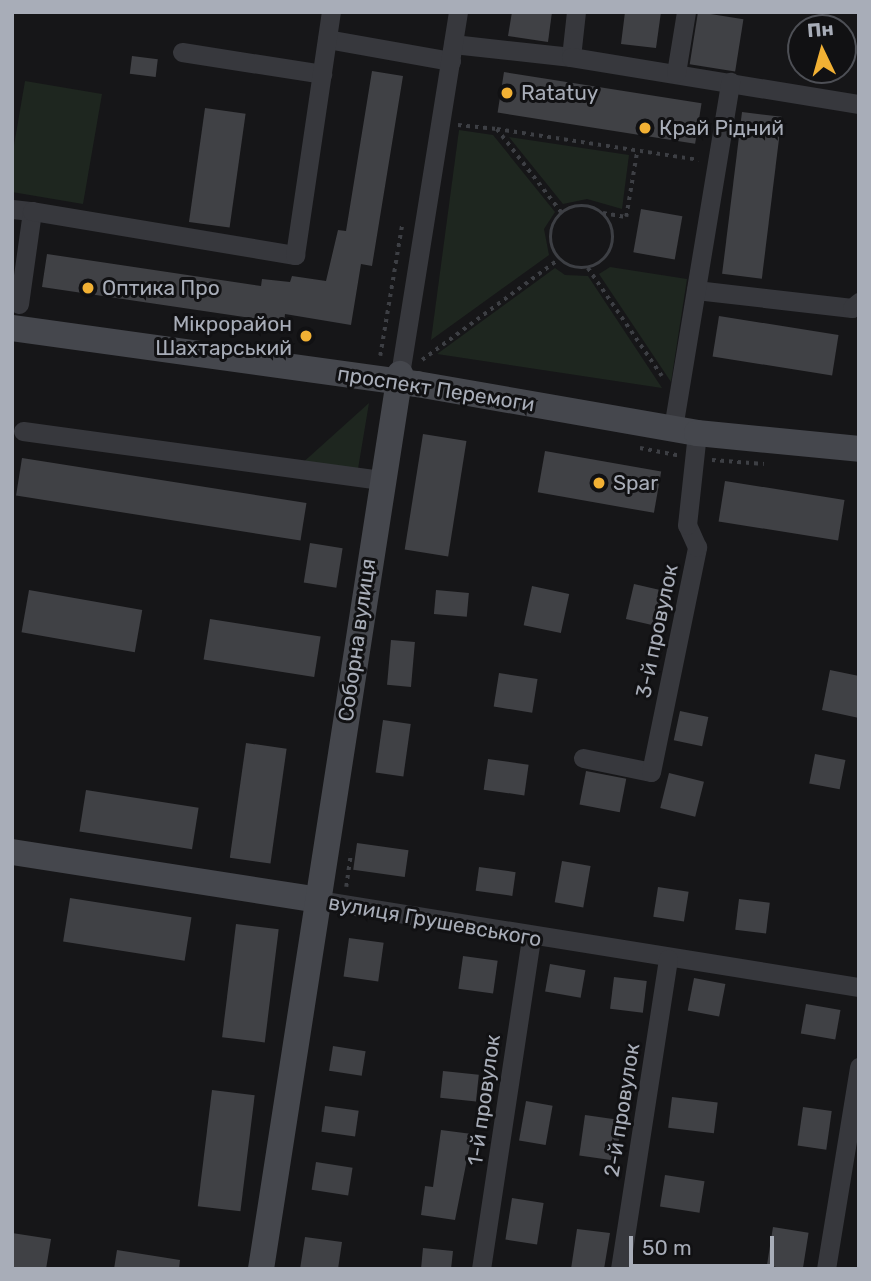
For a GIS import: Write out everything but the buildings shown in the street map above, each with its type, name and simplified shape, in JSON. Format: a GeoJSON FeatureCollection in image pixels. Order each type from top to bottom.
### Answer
{"type":"FeatureCollection","features":[{"type":"Feature","properties":{"kind":"street"},"geometry":{"type":"LineString","coordinates":[[12,209],[295,256],[331,12]]}},
{"type":"Feature","properties":{"kind":"street","name":"Соборна вулиця"},"geometry":{"type":"LineString","coordinates":[[261,1269],[380,480],[406,372],[458,12]]}},
{"type":"Feature","properties":{"kind":"street"},"geometry":{"type":"LineString","coordinates":[[571,57],[576,12]]}},
{"type":"Feature","properties":{"kind":"street"},"geometry":{"type":"LineString","coordinates":[[676,73],[685,12]]}},
{"type":"Feature","properties":{"kind":"street"},"geometry":{"type":"LineString","coordinates":[[327,39],[452,52],[571,57],[859,104]]}},
{"type":"Feature","properties":{"kind":"street"},"geometry":{"type":"LineString","coordinates":[[182,52],[322,74]]}},
{"type":"Feature","properties":{"kind":"street"},"geometry":{"type":"LineString","coordinates":[[685,430],[678,399],[730,82]]}},
{"type":"Feature","properties":{"kind":"street"},"geometry":{"type":"LineString","coordinates":[[15,316],[32,211]]}},
{"type":"Feature","properties":{"kind":"street"},"geometry":{"type":"LineString","coordinates":[[696,290],[852,308],[859,302]]}},
{"type":"Feature","properties":{"kind":"street","name":"проспект Перемоги"},"geometry":{"type":"LineString","coordinates":[[15,316],[406,372],[685,430],[859,449]]}},
{"type":"Feature","properties":{"kind":"street","name":"3-й провулок"},"geometry":{"type":"LineString","coordinates":[[583,758],[651,772],[697,547],[687,525],[685,430]]}},
{"type":"Feature","properties":{"kind":"street"},"geometry":{"type":"LineString","coordinates":[[23,431],[380,480]]}},
{"type":"Feature","properties":{"kind":"street","name":"вулиця Грушевського"},"geometry":{"type":"LineString","coordinates":[[12,852],[318,900],[531,938],[859,987]]}},
{"type":"Feature","properties":{"kind":"street","name":"1-й провулок"},"geometry":{"type":"LineString","coordinates":[[481,1269],[531,938]]}},
{"type":"Feature","properties":{"kind":"street","name":"2-й провулок"},"geometry":{"type":"LineString","coordinates":[[621,1269],[668,959]]}},
{"type":"Feature","properties":{"kind":"street"},"geometry":{"type":"LineString","coordinates":[[826,1269],[859,1067]]}},
{"type":"Feature","properties":{"kind":"path"},"geometry":{"type":"LineString","coordinates":[[452,124],[717,162]]}},
{"type":"Feature","properties":{"kind":"path"},"geometry":{"type":"LineString","coordinates":[[497,130],[562,213]]}},
{"type":"Feature","properties":{"kind":"path"},"geometry":{"type":"LineString","coordinates":[[601,212],[613,239],[606,258],[588,268],[578,269],[559,259],[553,251],[551,230],[562,213],[582,206],[626,217],[638,150]]}},
{"type":"Feature","properties":{"kind":"path"},"geometry":{"type":"LineString","coordinates":[[406,372],[559,259]]}},
{"type":"Feature","properties":{"kind":"path"},"geometry":{"type":"LineString","coordinates":[[588,268],[678,399]]}},
{"type":"Feature","properties":{"kind":"shaded area"},"geometry":{"type":"Polygon","coordinates":[[[25,81],[102,94],[83,204],[12,192],[12,157],[25,81]]]}},
{"type":"Feature","properties":{"kind":"shaded area"},"geometry":{"type":"Polygon","coordinates":[[[459,130],[493,135],[555,212],[544,229],[549,255],[431,340],[459,130]]]}},
{"type":"Feature","properties":{"kind":"shaded area"},"geometry":{"type":"Polygon","coordinates":[[[509,137],[629,155],[622,209],[587,199],[563,204],[509,137]]]}},
{"type":"Feature","properties":{"kind":"shaded area"},"geometry":{"type":"Polygon","coordinates":[[[610,267],[687,279],[671,382],[599,274],[610,267]]]}},
{"type":"Feature","properties":{"kind":"shaded area"},"geometry":{"type":"Polygon","coordinates":[[[555,268],[565,275],[588,276],[662,388],[437,354],[555,268]]]}},
{"type":"Feature","properties":{"kind":"shaded area"},"geometry":{"type":"Polygon","coordinates":[[[369,403],[357,475],[299,466],[369,403]]]}},
{"type":"Feature","properties":{"kind":"place","name":"Ratatuy"},"geometry":{"type":"Point","coordinates":[507,93]}},
{"type":"Feature","properties":{"kind":"place","name":"Край Рідний"},"geometry":{"type":"Point","coordinates":[645,128]}},
{"type":"Feature","properties":{"kind":"place","name":"Оптика Про"},"geometry":{"type":"Point","coordinates":[88,288]}},
{"type":"Feature","properties":{"kind":"place","name":"Мікрорайон Шахтарський"},"geometry":{"type":"Point","coordinates":[306,336]}},
{"type":"Feature","properties":{"kind":"place","name":"Spar"},"geometry":{"type":"Point","coordinates":[599,483]}}]}
